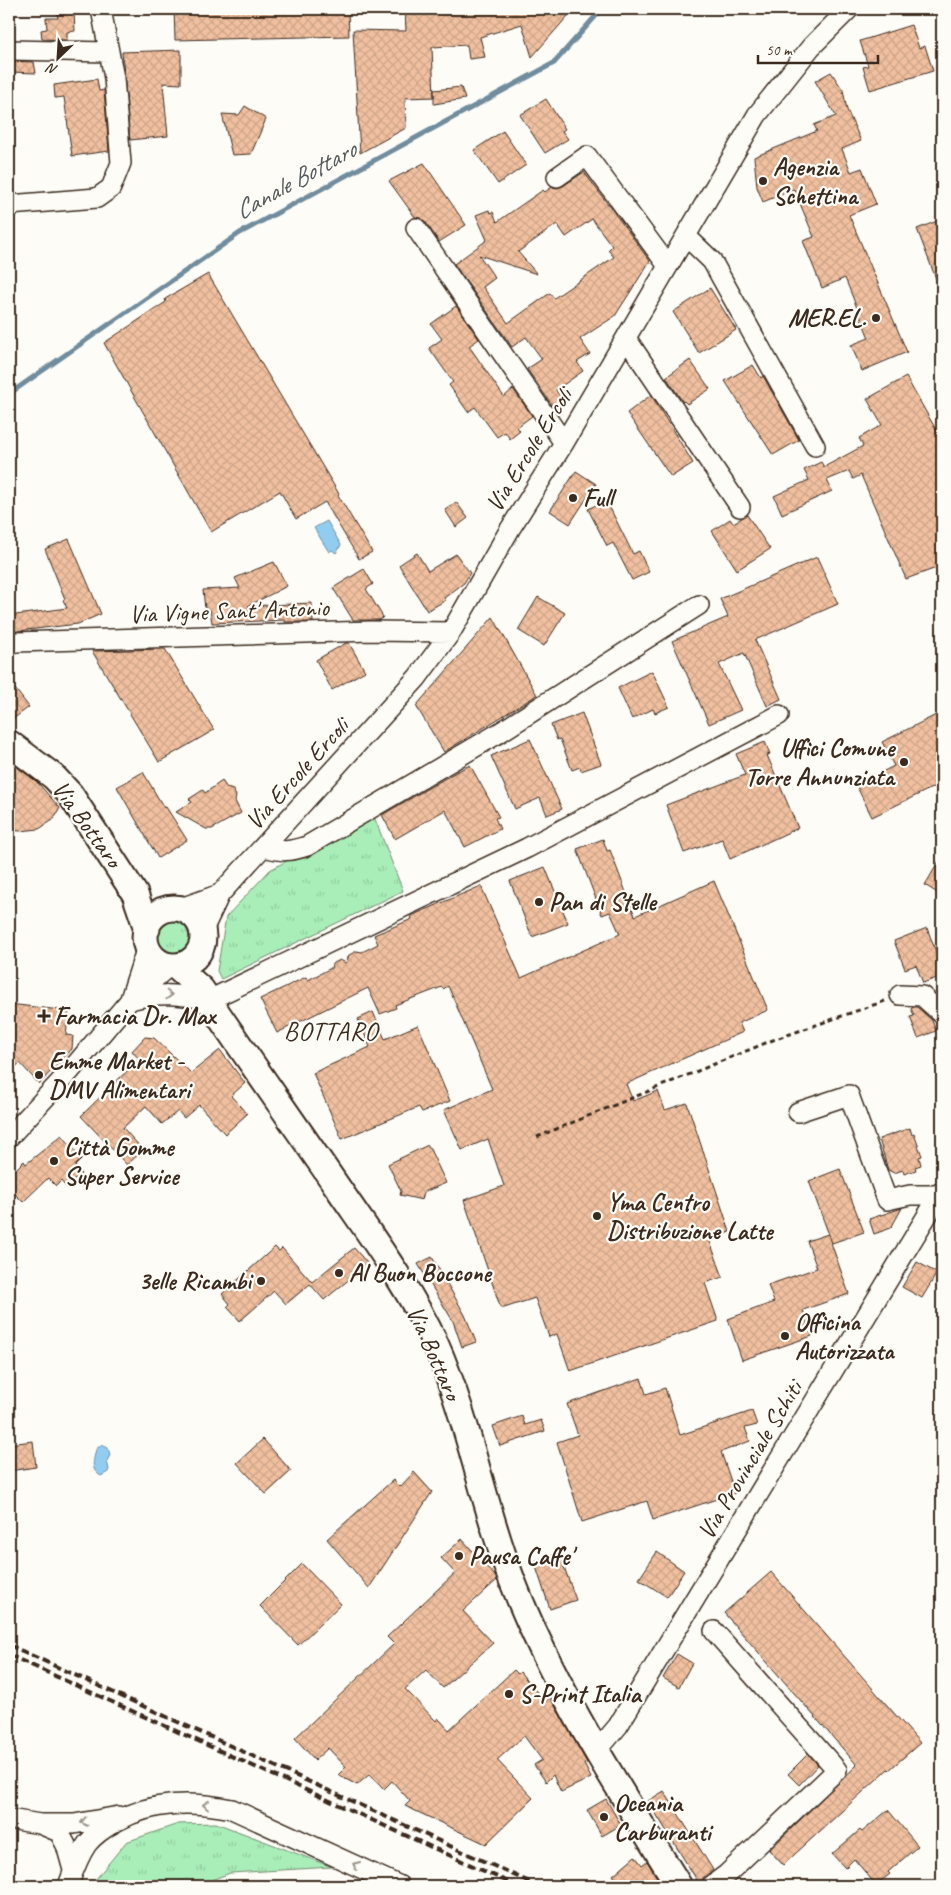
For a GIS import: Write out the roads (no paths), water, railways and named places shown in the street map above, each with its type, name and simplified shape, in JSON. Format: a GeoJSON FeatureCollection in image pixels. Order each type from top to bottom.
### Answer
{"type":"FeatureCollection","features":[{"type":"Feature","properties":{"kind":"main road","name":"Via Bottaro"},"geometry":{"type":"LineString","coordinates":[[9,743],[54,777],[70,794],[135,894],[147,938]]}},
{"type":"Feature","properties":{"kind":"main road","name":"Via Bottaro"},"geometry":{"type":"LineString","coordinates":[[135,894],[172,909]]}},
{"type":"Feature","properties":{"kind":"main road"},"geometry":{"type":"LineString","coordinates":[[201,942],[193,959],[185,964],[172,966],[156,959],[147,938],[150,921],[157,914],[172,909],[194,916],[201,942],[205,995]]}},
{"type":"Feature","properties":{"kind":"main road","name":"Via Bottaro"},"geometry":{"type":"LineString","coordinates":[[172,966],[205,995],[385,1256],[422,1318],[436,1347],[453,1392],[514,1586],[528,1619],[596,1752],[679,1886]]}},
{"type":"Feature","properties":{"kind":"street"},"geometry":{"type":"LineString","coordinates":[[9,204],[97,198],[111,188],[121,162],[114,78],[101,9]]}},
{"type":"Feature","properties":{"kind":"street","name":"Via Ercole Ercoli"},"geometry":{"type":"LineString","coordinates":[[201,942],[220,894],[417,678],[451,632],[510,529],[564,443],[757,115],[811,47],[849,9]]}},
{"type":"Feature","properties":{"kind":"street"},"geometry":{"type":"LineString","coordinates":[[9,50],[109,52]]}},
{"type":"Feature","properties":{"kind":"street"},"geometry":{"type":"LineString","coordinates":[[556,177],[587,156],[668,266]]}},
{"type":"Feature","properties":{"kind":"street"},"geometry":{"type":"LineString","coordinates":[[416,228],[564,443]]}},
{"type":"Feature","properties":{"kind":"street"},"geometry":{"type":"LineString","coordinates":[[686,236],[712,261],[815,446]]}},
{"type":"Feature","properties":{"kind":"street"},"geometry":{"type":"LineString","coordinates":[[626,338],[740,507]]}},
{"type":"Feature","properties":{"kind":"street"},"geometry":{"type":"LineString","coordinates":[[264,847],[281,852],[293,851],[307,846],[498,733],[699,606]]}},
{"type":"Feature","properties":{"kind":"street","name":"Via Vigne Sant' Antonio"},"geometry":{"type":"LineString","coordinates":[[9,644],[371,631],[451,632]]}},
{"type":"Feature","properties":{"kind":"street"},"geometry":{"type":"LineString","coordinates":[[130,1000],[149,995],[205,995],[526,848],[778,715]]}},
{"type":"Feature","properties":{"kind":"street","name":"Via Ercole Ercoli"},"geometry":{"type":"LineString","coordinates":[[172,909],[220,894]]}},
{"type":"Feature","properties":{"kind":"street"},"geometry":{"type":"LineString","coordinates":[[130,1000],[147,938]]}},
{"type":"Feature","properties":{"kind":"street"},"geometry":{"type":"LineString","coordinates":[[9,1137],[71,1070],[130,1000],[172,966]]}},
{"type":"Feature","properties":{"kind":"street"},"geometry":{"type":"LineString","coordinates":[[900,996],[922,996],[942,1014]]}},
{"type":"Feature","properties":{"kind":"street"},"geometry":{"type":"LineString","coordinates":[[798,1112],[849,1095],[887,1200],[910,1195],[941,1193]]}},
{"type":"Feature","properties":{"kind":"street","name":"Via Provinciale Schiti"},"geometry":{"type":"LineString","coordinates":[[596,1752],[618,1726],[941,1193]]}},
{"type":"Feature","properties":{"kind":"street"},"geometry":{"type":"LineString","coordinates":[[711,1886],[727,1874],[837,1770],[714,1632]]}},
{"type":"Feature","properties":{"kind":"street"},"geometry":{"type":"LineString","coordinates":[[9,1819],[40,1824],[74,1824],[128,1815],[156,1806],[181,1803],[209,1804],[232,1810],[400,1886]]}},
{"type":"Feature","properties":{"kind":"street"},"geometry":{"type":"LineString","coordinates":[[71,1878],[87,1844],[103,1829],[128,1815]]}},
{"type":"Feature","properties":{"kind":"street"},"geometry":{"type":"LineString","coordinates":[[40,1824],[59,1832],[66,1845],[71,1878]]}},
{"type":"Feature","properties":{"kind":"water"},"geometry":{"type":"Polygon","coordinates":[[[327,521],[341,545],[336,553],[332,550],[329,552],[314,528],[327,521]]]}},
{"type":"Feature","properties":{"kind":"water"},"geometry":{"type":"Polygon","coordinates":[[[102,1445],[108,1448],[110,1455],[107,1461],[108,1472],[101,1476],[95,1470],[93,1464],[96,1449],[102,1445]]]}},
{"type":"Feature","properties":{"kind":"waterway","name":"Canale Bottaro"},"geometry":{"type":"LineString","coordinates":[[9,394],[240,233],[554,63],[602,9]]}},
{"type":"Feature","properties":{"kind":"railway"},"geometry":{"type":"LineString","coordinates":[[9,1645],[538,1886]]}},
{"type":"Feature","properties":{"kind":"railway"},"geometry":{"type":"LineString","coordinates":[[9,1655],[517,1886]]}},
{"type":"Feature","properties":{"kind":"place","name":"Agenzia Schettina"},"geometry":{"type":"Point","coordinates":[763,181]}},
{"type":"Feature","properties":{"kind":"place","name":"MER.EL."},"geometry":{"type":"Point","coordinates":[876,318]}},
{"type":"Feature","properties":{"kind":"place","name":"Full"},"geometry":{"type":"Point","coordinates":[573,498]}},
{"type":"Feature","properties":{"kind":"place","name":"Uffici Comune Torre Annunziata"},"geometry":{"type":"Point","coordinates":[904,762]}},
{"type":"Feature","properties":{"kind":"place","name":"Pan di Stelle"},"geometry":{"type":"Point","coordinates":[539,902]}},
{"type":"Feature","properties":{"kind":"place","name":"Farmacia Dr. Max"},"geometry":{"type":"Point","coordinates":[44,1016]}},
{"type":"Feature","properties":{"kind":"place","name":"Emme Market - DMV Alimentari"},"geometry":{"type":"Point","coordinates":[39,1075]}},
{"type":"Feature","properties":{"kind":"place","name":"Città Gomme Super Service"},"geometry":{"type":"Point","coordinates":[54,1161]}},
{"type":"Feature","properties":{"kind":"place","name":"Yma Centro Distribuzione Latte"},"geometry":{"type":"Point","coordinates":[597,1216]}},
{"type":"Feature","properties":{"kind":"place","name":"Al Buon Boccone"},"geometry":{"type":"Point","coordinates":[339,1273]}},
{"type":"Feature","properties":{"kind":"place","name":"3elle Ricambi"},"geometry":{"type":"Point","coordinates":[261,1281]}},
{"type":"Feature","properties":{"kind":"place","name":"Officina Autorizzata"},"geometry":{"type":"Point","coordinates":[785,1336]}},
{"type":"Feature","properties":{"kind":"place","name":"Pausa Caffe'"},"geometry":{"type":"Point","coordinates":[459,1556]}},
{"type":"Feature","properties":{"kind":"place","name":"S-Print Italia"},"geometry":{"type":"Point","coordinates":[509,1694]}},
{"type":"Feature","properties":{"kind":"place","name":"Oceania Carburanti"},"geometry":{"type":"Point","coordinates":[604,1817]}},
{"type":"Feature","properties":{"kind":"district","name":"BOTTARO"},"geometry":{"type":"Point","coordinates":[331,1031]}}]}
